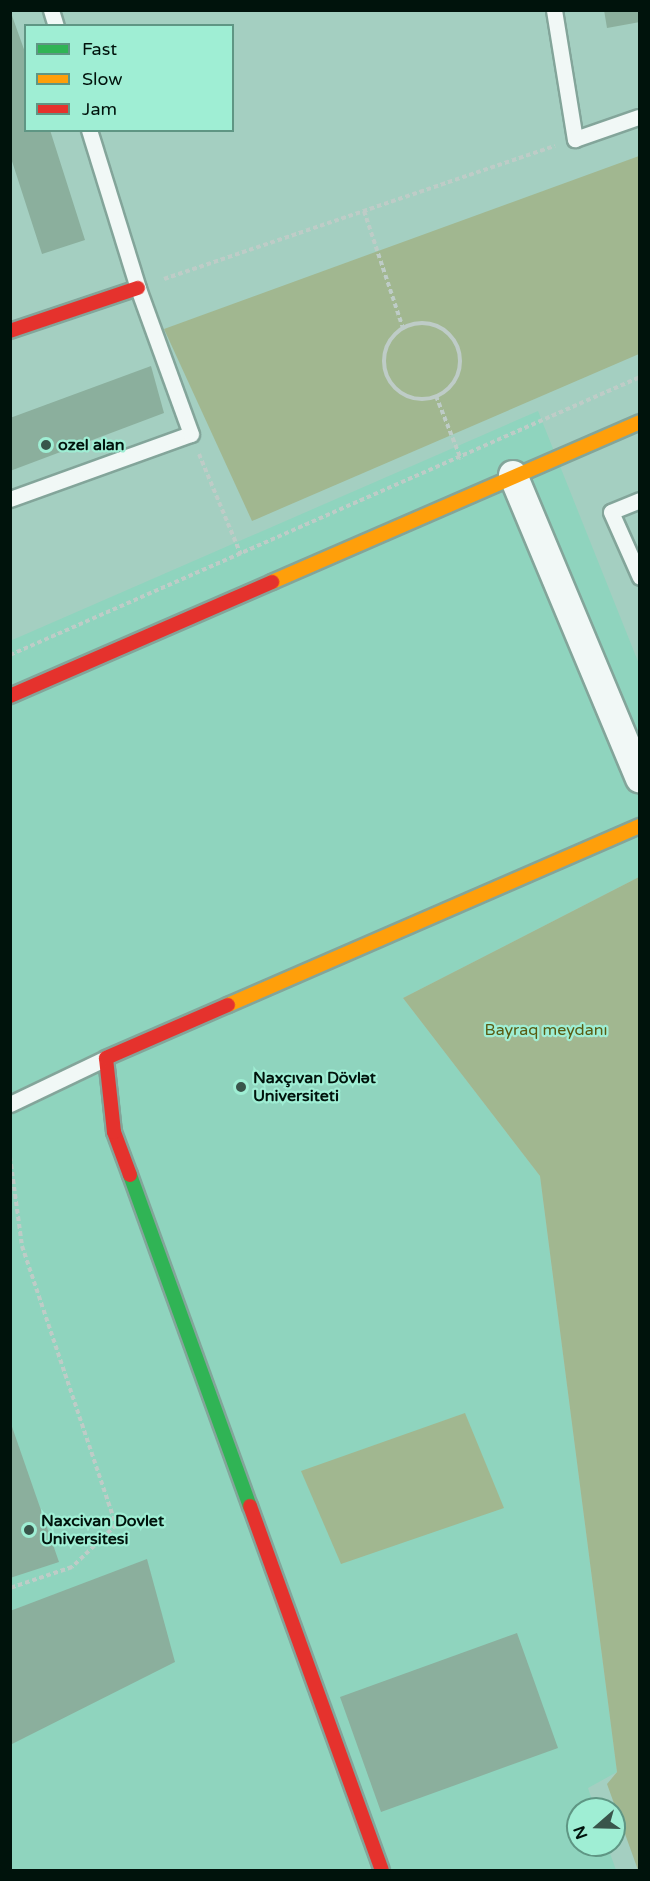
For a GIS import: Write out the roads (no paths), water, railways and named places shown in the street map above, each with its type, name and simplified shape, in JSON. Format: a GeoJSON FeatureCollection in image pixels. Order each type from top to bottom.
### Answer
{"type":"FeatureCollection","features":[{"type":"Feature","properties":{"kind":"street"},"geometry":{"type":"LineString","coordinates":[[10,332],[138,288]]}},
{"type":"Feature","properties":{"kind":"street"},"geometry":{"type":"LineString","coordinates":[[10,696],[639,422]]}},
{"type":"Feature","properties":{"kind":"street"},"geometry":{"type":"LineString","coordinates":[[513,475],[639,778]]}},
{"type":"Feature","properties":{"kind":"street"},"geometry":{"type":"LineString","coordinates":[[382,1870],[114,1132],[106,1058],[639,826]]}},
{"type":"Feature","properties":{"kind":"lane"},"geometry":{"type":"LineString","coordinates":[[554,10],[576,139],[638,117]]}},
{"type":"Feature","properties":{"kind":"lane"},"geometry":{"type":"LineString","coordinates":[[10,499],[191,434],[138,288],[90,132]]}},
{"type":"Feature","properties":{"kind":"lane"},"geometry":{"type":"LineString","coordinates":[[639,500],[611,512],[639,577]]}},
{"type":"Feature","properties":{"kind":"lane"},"geometry":{"type":"LineString","coordinates":[[10,1104],[106,1058]]}},
{"type":"Feature","properties":{"kind":"place","name":"ozel alan"},"geometry":{"type":"Point","coordinates":[46,445]}},
{"type":"Feature","properties":{"kind":"place","name":"Naxçıvan Dövlət Universiteti"},"geometry":{"type":"Point","coordinates":[241,1087]}},
{"type":"Feature","properties":{"kind":"place","name":"Naxcivan Dovlet Universitesi"},"geometry":{"type":"Point","coordinates":[29,1530]}},
{"type":"Feature","properties":{"kind":"park label","name":"Bayraq meydanı"},"geometry":{"type":"Point","coordinates":[546,1030]}}]}
